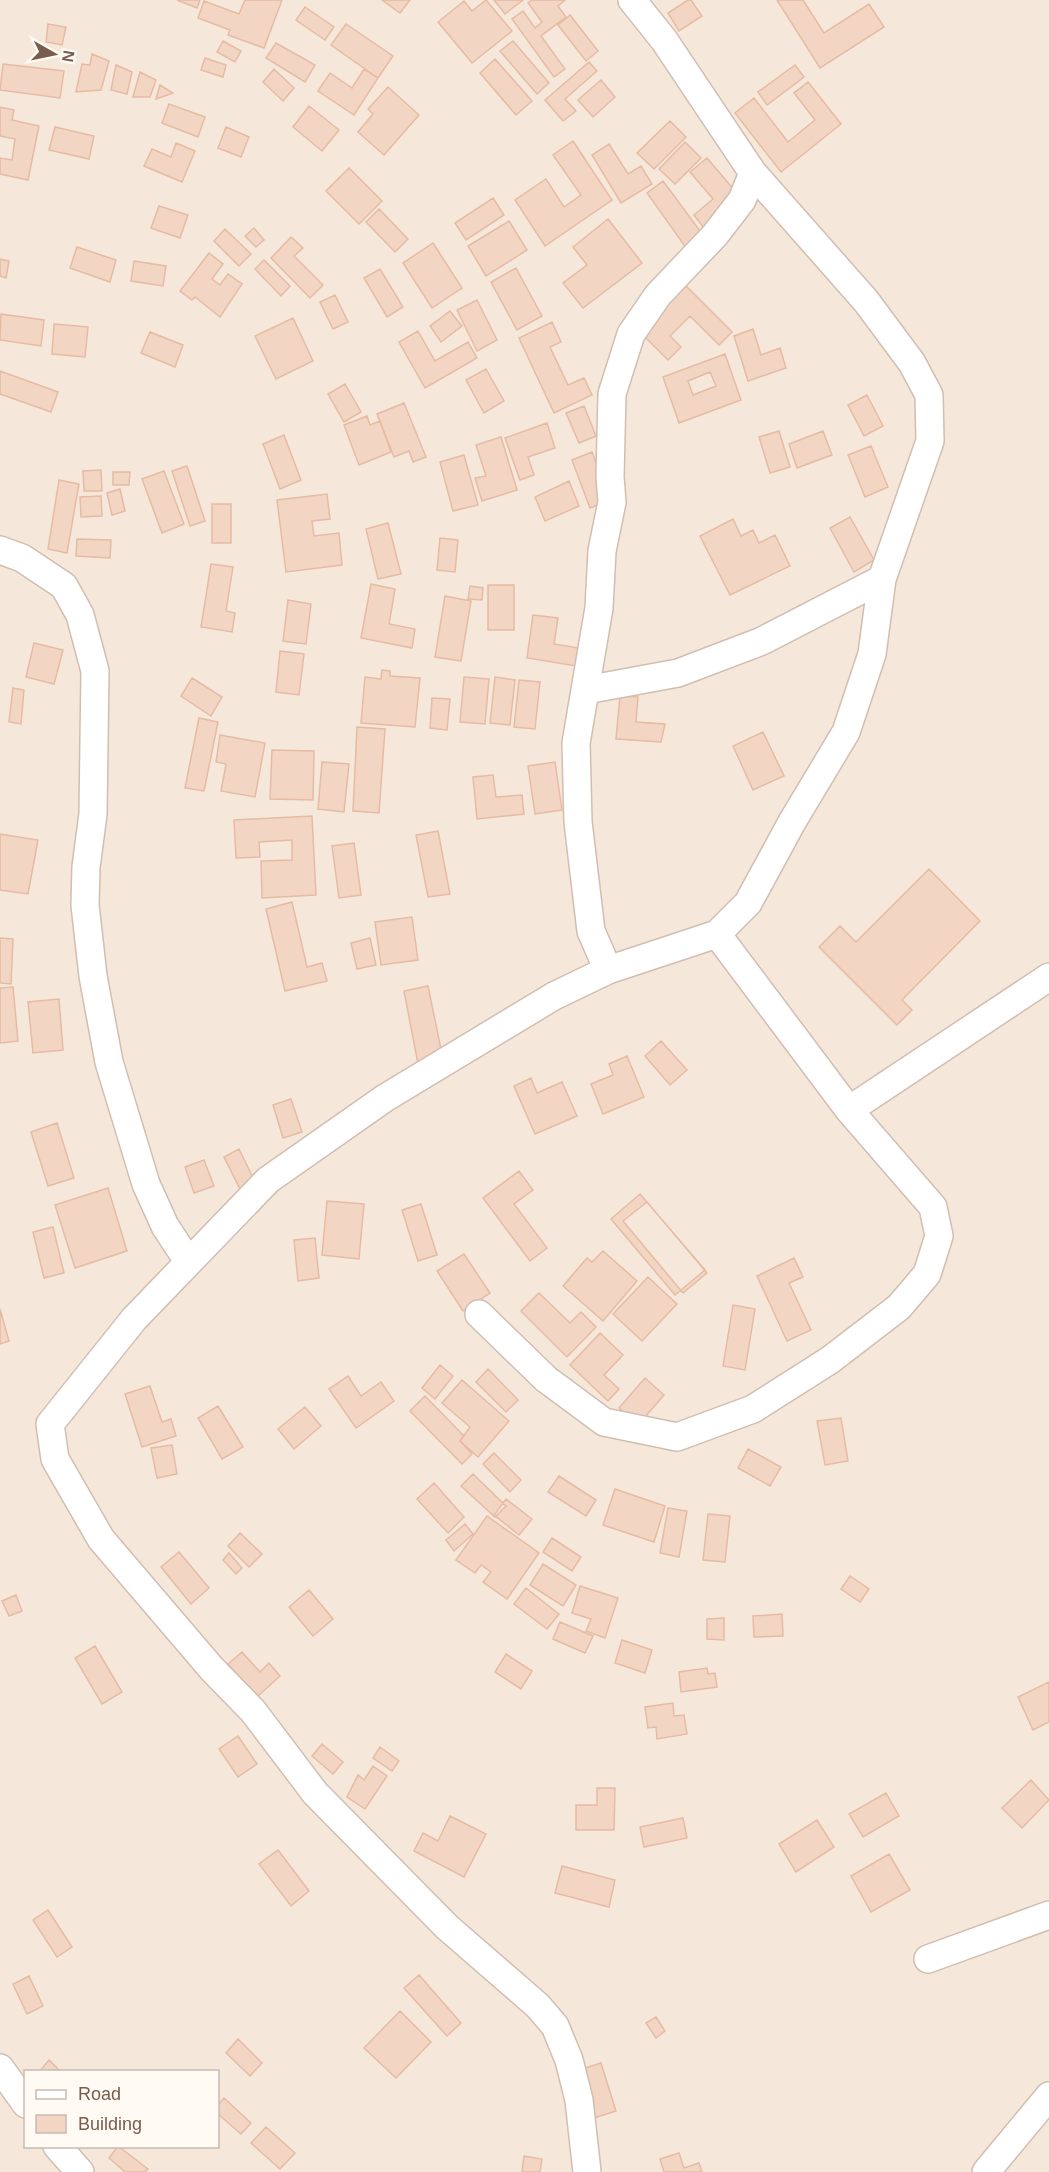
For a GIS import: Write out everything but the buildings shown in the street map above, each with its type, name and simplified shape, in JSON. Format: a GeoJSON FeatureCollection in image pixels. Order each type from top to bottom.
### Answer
{"type":"FeatureCollection","features":[{"type":"Feature","properties":{"kind":"street"},"geometry":{"type":"LineString","coordinates":[[587,2172],[579,2100],[569,2060],[555,2026],[538,2006],[447,1926],[315,1792],[253,1711],[212,1669],[101,1539],[55,1459],[50,1424],[134,1318],[268,1180],[376,1105],[554,996],[608,970],[717,934],[748,903],[792,822],[846,732],[872,654],[882,579],[930,441],[929,395],[912,363],[866,301],[753,173],[664,40],[632,0]]}},
{"type":"Feature","properties":{"kind":"street"},"geometry":{"type":"LineString","coordinates":[[608,970],[591,931],[578,822],[576,743],[599,608],[602,551],[612,502],[610,477],[612,394],[632,334],[658,295],[715,235],[742,200],[753,173]]}},
{"type":"Feature","properties":{"kind":"street"},"geometry":{"type":"LineString","coordinates":[[0,550],[22,558],[64,586],[80,615],[95,670],[93,813],[86,867],[85,905],[93,976],[109,1062],[146,1184],[165,1226],[188,1261]]}},
{"type":"Feature","properties":{"kind":"street"},"geometry":{"type":"LineString","coordinates":[[586,690],[678,674],[762,641],[882,579]]}},
{"type":"Feature","properties":{"kind":"street"},"geometry":{"type":"LineString","coordinates":[[479,1314],[546,1379],[604,1422],[677,1437],[753,1409],[830,1360],[899,1306],[927,1274],[939,1236],[933,1207],[849,1110],[717,934]]}},
{"type":"Feature","properties":{"kind":"street"},"geometry":{"type":"LineString","coordinates":[[849,1110],[1049,977]]}},
{"type":"Feature","properties":{"kind":"street"},"geometry":{"type":"LineString","coordinates":[[928,1959],[1049,1915]]}},
{"type":"Feature","properties":{"kind":"street"},"geometry":{"type":"LineString","coordinates":[[0,2068],[24,2101]]}},
{"type":"Feature","properties":{"kind":"street"},"geometry":{"type":"LineString","coordinates":[[986,2172],[1049,2096]]}},
{"type":"Feature","properties":{"kind":"street"},"geometry":{"type":"LineString","coordinates":[[59,2148],[80,2172]]}},
{"type":"Feature","properties":{"kind":"shaded area"},"geometry":{"type":"Polygon","coordinates":[[[0,0],[1049,0],[1049,2172],[0,2172],[0,0]]]}}]}
